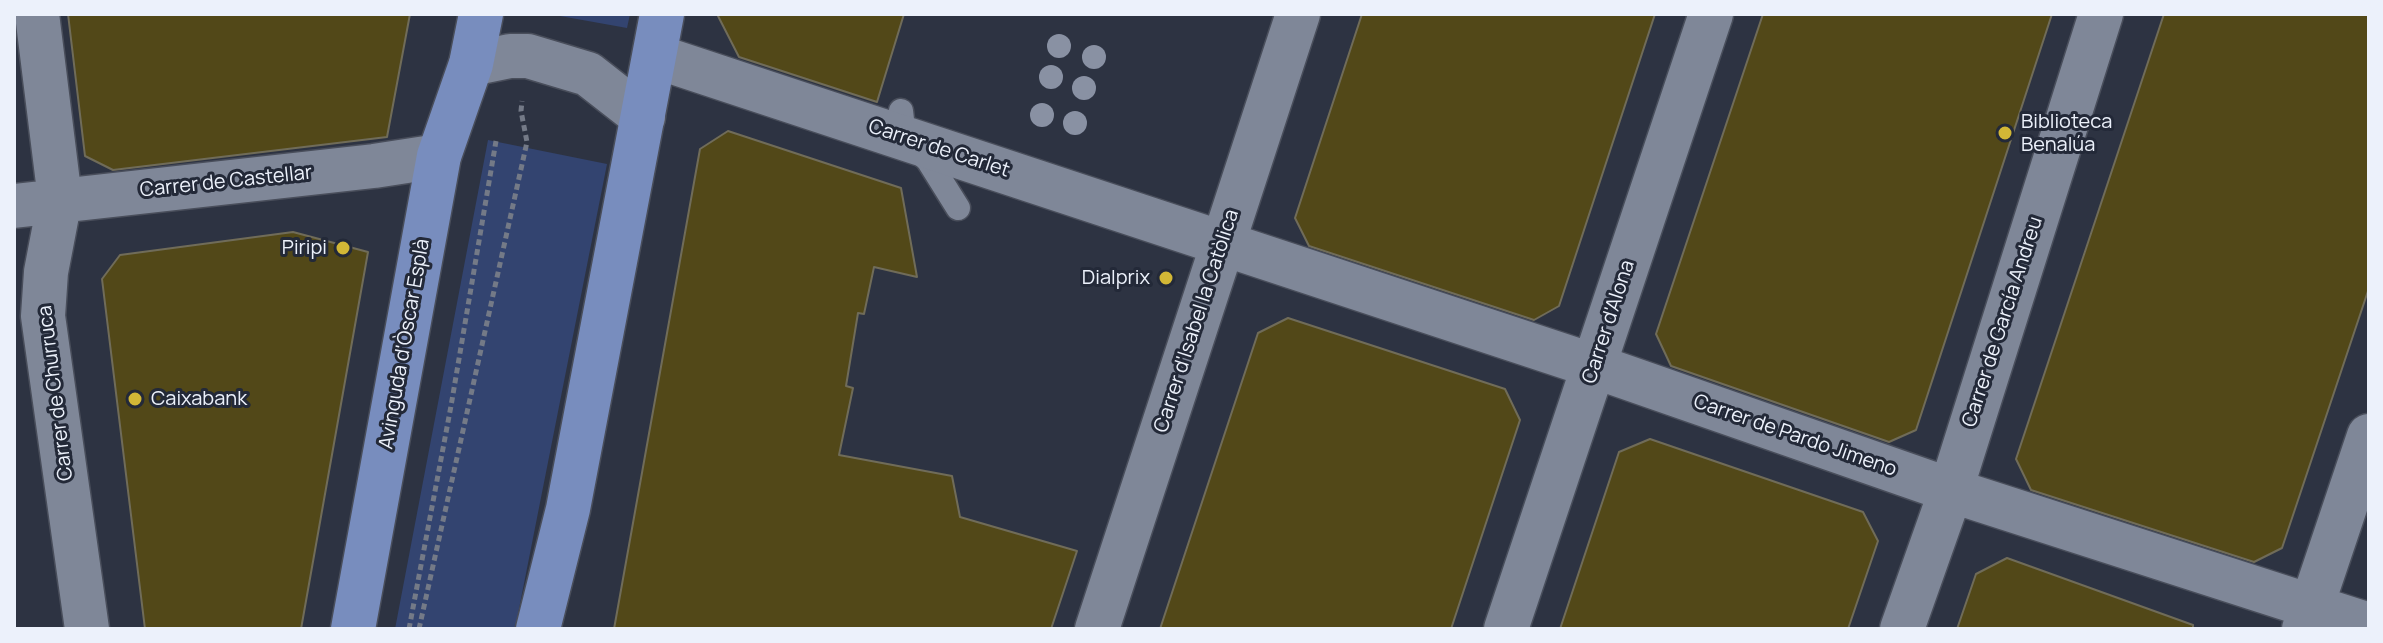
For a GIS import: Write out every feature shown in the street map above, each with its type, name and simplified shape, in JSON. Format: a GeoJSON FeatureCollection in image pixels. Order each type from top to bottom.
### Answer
{"type":"FeatureCollection","features":[{"type":"Feature","properties":{"kind":"main road","name":"Avinguda d'Òscar Esplà"},"geometry":{"type":"LineString","coordinates":[[353,629],[439,156],[471,64],[481,14]]}},
{"type":"Feature","properties":{"kind":"main road"},"geometry":{"type":"LineString","coordinates":[[538,629],[568,509],[662,14]]}},
{"type":"Feature","properties":{"kind":"street","name":"Carrer de Churruca"},"geometry":{"type":"LineString","coordinates":[[37,14],[60,199],[46,272],[43,316],[87,629]]}},
{"type":"Feature","properties":{"kind":"street","name":"Carrer d'Isabel la Catòlica"},"geometry":{"type":"LineString","coordinates":[[1097,629],[1298,14]]}},
{"type":"Feature","properties":{"kind":"street","name":"Carrer d'Alona"},"geometry":{"type":"LineString","coordinates":[[1506,629],[1711,14]]}},
{"type":"Feature","properties":{"kind":"street","name":"Carrer de García Andreu"},"geometry":{"type":"LineString","coordinates":[[1902,629],[1950,490],[2101,14]]}},
{"type":"Feature","properties":{"kind":"street"},"geometry":{"type":"LineString","coordinates":[[471,64],[510,56],[528,56],[588,74],[643,117]]}},
{"type":"Feature","properties":{"kind":"street","name":"Carrer de Carlet"},"geometry":{"type":"LineString","coordinates":[[655,56],[902,124],[1223,242]]}},
{"type":"Feature","properties":{"kind":"street","name":"Carrer de Castellar"},"geometry":{"type":"LineString","coordinates":[[14,206],[439,156]]}},
{"type":"Feature","properties":{"kind":"street","name":"Carrer de Pardo Jimeno"},"geometry":{"type":"LineString","coordinates":[[1223,242],[1594,366],[2308,617],[2369,625]]}},
{"type":"Feature","properties":{"kind":"street"},"geometry":{"type":"LineString","coordinates":[[2308,617],[2369,436]]}},
{"type":"Feature","properties":{"kind":"lane"},"geometry":{"type":"LineString","coordinates":[[902,124],[958,208]]}},
{"type":"Feature","properties":{"kind":"path"},"geometry":{"type":"LineString","coordinates":[[419,629],[527,142],[521,111],[528,56]]}},
{"type":"Feature","properties":{"kind":"path"},"geometry":{"type":"LineString","coordinates":[[409,629],[496,141]]}},
{"type":"Feature","properties":{"kind":"shaded area"},"geometry":{"type":"Polygon","coordinates":[[[549,14],[630,14],[627,28],[549,14]]]}},
{"type":"Feature","properties":{"kind":"shaded area"},"geometry":{"type":"Polygon","coordinates":[[[488,140],[607,164],[515,629],[395,629],[488,140]]]}},
{"type":"Feature","properties":{"kind":"building"},"geometry":{"type":"Polygon","coordinates":[[[68,14],[410,14],[387,137],[113,170],[85,156],[68,14]]]}},
{"type":"Feature","properties":{"kind":"building"},"geometry":{"type":"Polygon","coordinates":[[[717,14],[904,14],[877,102],[739,57],[717,14]]]}},
{"type":"Feature","properties":{"kind":"building"},"geometry":{"type":"Polygon","coordinates":[[[1362,14],[1655,14],[1559,306],[1534,320],[1309,246],[1295,218],[1362,14]]]}},
{"type":"Feature","properties":{"kind":"building"},"geometry":{"type":"Polygon","coordinates":[[[1763,14],[2052,14],[1916,430],[1889,442],[1671,366],[1656,334],[1763,14]]]}},
{"type":"Feature","properties":{"kind":"building"},"geometry":{"type":"Polygon","coordinates":[[[2164,14],[2369,14],[2369,288],[2282,548],[2254,562],[2031,490],[2016,459],[2164,14]]]}},
{"type":"Feature","properties":{"kind":"building"},"geometry":{"type":"Polygon","coordinates":[[[728,131],[901,188],[917,277],[874,267],[864,314],[858,313],[846,386],[853,388],[839,455],[952,476],[960,517],[1077,551],[1051,629],[614,629],[700,149],[728,131]]]}},
{"type":"Feature","properties":{"kind":"building"},"geometry":{"type":"Polygon","coordinates":[[[293,232],[368,252],[301,629],[145,629],[102,279],[120,255],[293,232]]]}},
{"type":"Feature","properties":{"kind":"building"},"geometry":{"type":"Polygon","coordinates":[[[1288,318],[1505,389],[1520,420],[1451,629],[1160,629],[1258,333],[1288,318]]]}},
{"type":"Feature","properties":{"kind":"building"},"geometry":{"type":"Polygon","coordinates":[[[1650,439],[1863,512],[1878,541],[1848,629],[1560,629],[1619,452],[1650,439]]]}},
{"type":"Feature","properties":{"kind":"building"},"geometry":{"type":"Polygon","coordinates":[[[2007,558],[2193,625],[2193,629],[1957,629],[1976,574],[2007,558]]]}},
{"type":"Feature","properties":{"kind":"place","name":"Biblioteca Benalúa"},"geometry":{"type":"Point","coordinates":[2005,133]}},
{"type":"Feature","properties":{"kind":"place","name":"Piripi"},"geometry":{"type":"Point","coordinates":[343,248]}},
{"type":"Feature","properties":{"kind":"place","name":"Dialprix"},"geometry":{"type":"Point","coordinates":[1166,278]}},
{"type":"Feature","properties":{"kind":"place","name":"Caixabank"},"geometry":{"type":"Point","coordinates":[135,399]}}]}
